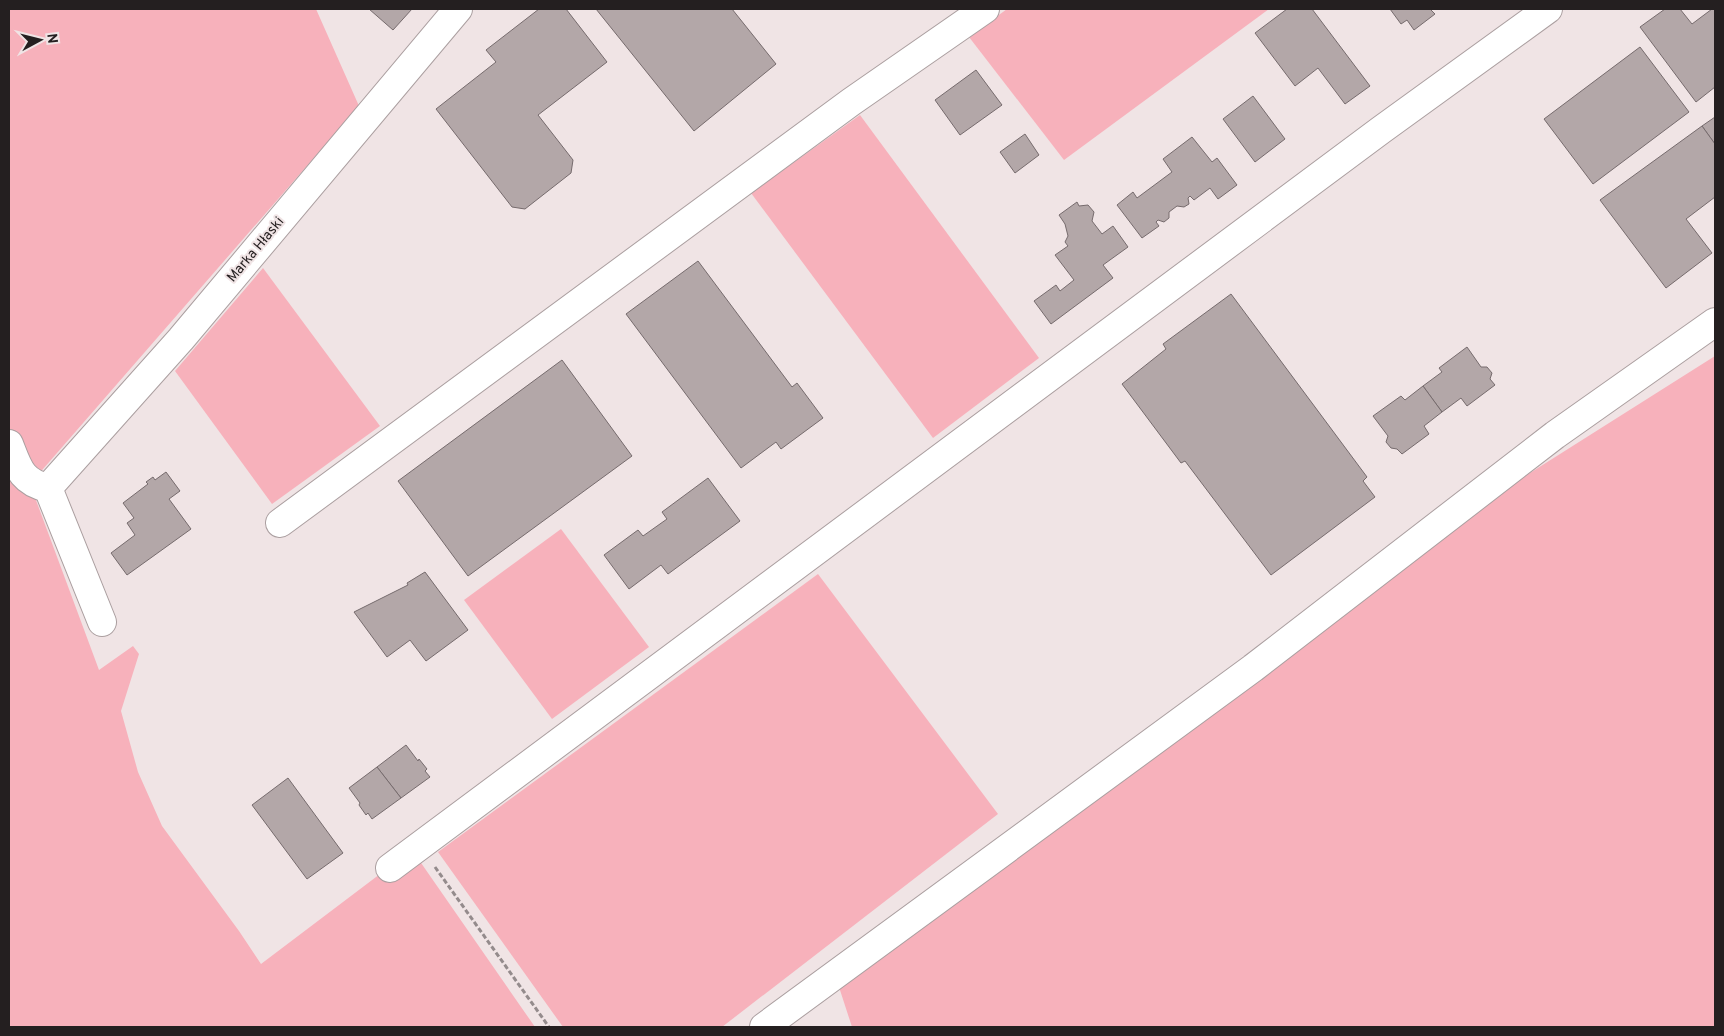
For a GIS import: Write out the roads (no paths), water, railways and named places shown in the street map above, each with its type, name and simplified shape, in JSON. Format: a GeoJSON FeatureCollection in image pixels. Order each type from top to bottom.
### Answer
{"type":"FeatureCollection","features":[{"type":"Feature","properties":{"kind":"street","name":"Marka Hłaski"},"geometry":{"type":"LineString","coordinates":[[48,488],[181,339],[458,9]]}},
{"type":"Feature","properties":{"kind":"street"},"geometry":{"type":"LineString","coordinates":[[280,522],[851,102],[985,9]]}},
{"type":"Feature","properties":{"kind":"street"},"geometry":{"type":"LineString","coordinates":[[390,868],[1381,130],[1548,9]]}},
{"type":"Feature","properties":{"kind":"street"},"geometry":{"type":"LineString","coordinates":[[764,1027],[1252,668],[1555,434],[1715,322]]}},
{"type":"Feature","properties":{"kind":"street"},"geometry":{"type":"LineString","coordinates":[[9,444],[21,473],[38,486],[48,488],[102,622]]}}]}
